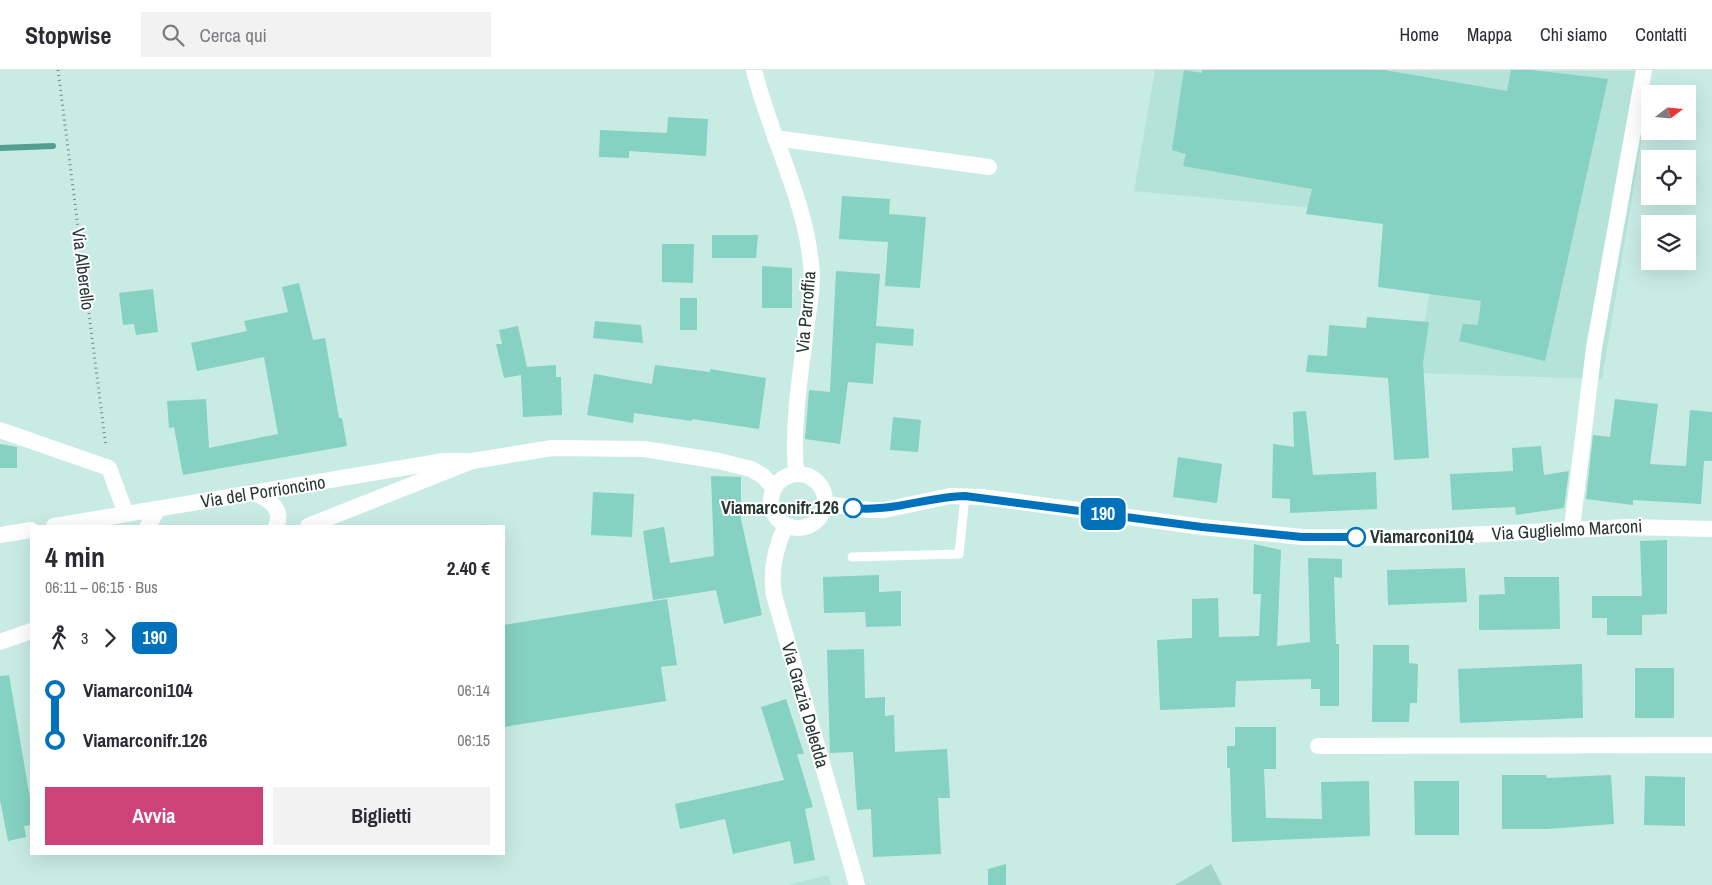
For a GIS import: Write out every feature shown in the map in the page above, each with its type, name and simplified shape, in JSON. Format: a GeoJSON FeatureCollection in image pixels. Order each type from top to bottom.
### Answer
{"type":"FeatureCollection","features":[{"type":"Feature","properties":{"kind":"street","name":"Via Parroffia"},"geometry":{"type":"LineString","coordinates":[[754,70],[800,209],[809,245],[812,279],[793,437],[796,473]]}},
{"type":"Feature","properties":{"kind":"street"},"geometry":{"type":"LineString","coordinates":[[1572,528],[1594,348],[1644,70]]}},
{"type":"Feature","properties":{"kind":"street"},"geometry":{"type":"LineString","coordinates":[[775,138],[989,167]]}},
{"type":"Feature","properties":{"kind":"street"},"geometry":{"type":"LineString","coordinates":[[0,430],[109,468],[124,519]]}},
{"type":"Feature","properties":{"kind":"street"},"geometry":{"type":"LineString","coordinates":[[311,525],[472,461],[552,448],[644,449],[719,461],[751,469],[763,476],[774,488]]}},
{"type":"Feature","properties":{"kind":"street","name":"Via del Porrioncino"},"geometry":{"type":"LineString","coordinates":[[64,525],[124,519],[158,509],[257,494],[444,461],[472,461]]}},
{"type":"Feature","properties":{"kind":"street"},"geometry":{"type":"LineString","coordinates":[[796,473],[806,474],[821,485],[825,494],[826,504],[823,513],[809,526],[800,528],[786,525],[773,511],[771,497],[774,488],[780,480],[796,473]]}},
{"type":"Feature","properties":{"kind":"street"},"geometry":{"type":"LineString","coordinates":[[257,494],[270,500],[275,507],[278,515],[276,525]]}},
{"type":"Feature","properties":{"kind":"street","name":"Via Guglielmo Marconi"},"geometry":{"type":"LineString","coordinates":[[826,504],[884,510],[950,496],[965,496],[1202,527],[1302,537],[1409,538],[1572,528],[1676,527],[1712,529]]}},
{"type":"Feature","properties":{"kind":"street"},"geometry":{"type":"LineString","coordinates":[[149,525],[158,509]]}},
{"type":"Feature","properties":{"kind":"street","name":"Via Grazia Deledda"},"geometry":{"type":"LineString","coordinates":[[786,525],[777,543],[772,566],[774,595],[858,885]]}},
{"type":"Feature","properties":{"kind":"street"},"geometry":{"type":"LineString","coordinates":[[0,535],[30,530]]}},
{"type":"Feature","properties":{"kind":"street"},"geometry":{"type":"LineString","coordinates":[[0,642],[30,631]]}},
{"type":"Feature","properties":{"kind":"street"},"geometry":{"type":"LineString","coordinates":[[1318,746],[1712,745]]}},
{"type":"Feature","properties":{"kind":"lane"},"geometry":{"type":"LineString","coordinates":[[852,557],[958,554],[965,496]]}},
{"type":"Feature","properties":{"kind":"path","name":"Via Alberello"},"geometry":{"type":"LineString","coordinates":[[58,70],[109,468]]}},
{"type":"Feature","properties":{"kind":"shaded area"},"geometry":{"type":"Polygon","coordinates":[[[1155,70],[1646,71],[1645,85],[1641,85],[1642,140],[1602,379],[1416,373],[1442,220],[1134,191],[1155,70]]]}},
{"type":"Feature","properties":{"kind":"shaded area"},"geometry":{"type":"Polygon","coordinates":[[[828,875],[832,885],[788,885],[828,875]]]}},
{"type":"Feature","properties":{"kind":"green space"},"geometry":{"type":"Polygon","coordinates":[[[1211,864],[1222,885],[1175,885],[1211,864]]]}},
{"type":"Feature","properties":{"kind":"building"},"geometry":{"type":"Polygon","coordinates":[[[1184,70],[1202,73],[1202,70],[1384,70],[1507,91],[1511,70],[1532,70],[1608,79],[1545,361],[1459,341],[1463,324],[1478,325],[1481,301],[1378,287],[1383,224],[1306,214],[1312,189],[1183,166],[1186,154],[1172,150],[1184,70]]]}},
{"type":"Feature","properties":{"kind":"building"},"geometry":{"type":"Polygon","coordinates":[[[668,117],[708,119],[706,156],[629,151],[629,158],[599,157],[600,130],[667,133],[668,117]]]}},
{"type":"Feature","properties":{"kind":"building"},"geometry":{"type":"Polygon","coordinates":[[[842,196],[890,199],[889,214],[926,217],[920,288],[885,286],[888,242],[839,239],[842,196]]]}},
{"type":"Feature","properties":{"kind":"building"},"geometry":{"type":"Polygon","coordinates":[[[712,235],[758,235],[756,258],[712,258],[712,235]]]}},
{"type":"Feature","properties":{"kind":"building"},"geometry":{"type":"Polygon","coordinates":[[[662,244],[694,244],[693,283],[662,282],[662,244]]]}},
{"type":"Feature","properties":{"kind":"building"},"geometry":{"type":"Polygon","coordinates":[[[762,266],[792,268],[792,308],[762,308],[762,266]]]}},
{"type":"Feature","properties":{"kind":"building"},"geometry":{"type":"Polygon","coordinates":[[[836,271],[880,274],[876,326],[914,329],[913,346],[876,343],[873,384],[848,382],[840,444],[805,439],[809,390],[830,392],[836,271]]]}},
{"type":"Feature","properties":{"kind":"building"},"geometry":{"type":"Polygon","coordinates":[[[299,283],[313,340],[325,338],[339,418],[342,418],[347,446],[183,475],[174,427],[169,428],[167,401],[206,399],[209,448],[278,434],[264,357],[197,371],[191,343],[247,331],[244,321],[288,312],[282,287],[299,283]]]}},
{"type":"Feature","properties":{"kind":"building"},"geometry":{"type":"Polygon","coordinates":[[[153,289],[158,332],[136,335],[134,324],[123,325],[119,293],[153,289]]]}},
{"type":"Feature","properties":{"kind":"building"},"geometry":{"type":"Polygon","coordinates":[[[680,298],[697,298],[697,330],[680,330],[680,298]]]}},
{"type":"Feature","properties":{"kind":"building"},"geometry":{"type":"Polygon","coordinates":[[[1367,317],[1429,322],[1423,363],[1429,458],[1394,460],[1388,378],[1306,372],[1308,355],[1327,356],[1329,325],[1366,328],[1367,317]]]}},
{"type":"Feature","properties":{"kind":"building"},"geometry":{"type":"Polygon","coordinates":[[[595,321],[641,325],[643,343],[593,338],[595,321]]]}},
{"type":"Feature","properties":{"kind":"building"},"geometry":{"type":"Polygon","coordinates":[[[518,326],[527,367],[556,365],[556,377],[561,377],[562,415],[523,417],[521,375],[504,378],[496,344],[502,344],[499,330],[518,326]]]}},
{"type":"Feature","properties":{"kind":"building"},"geometry":{"type":"Polygon","coordinates":[[[655,365],[710,372],[710,369],[766,378],[759,429],[634,413],[633,423],[587,415],[594,374],[652,384],[655,365]]]}},
{"type":"Feature","properties":{"kind":"building"},"geometry":{"type":"Polygon","coordinates":[[[1615,399],[1658,404],[1650,464],[1686,466],[1690,410],[1712,412],[1712,461],[1704,461],[1701,504],[1633,500],[1633,505],[1586,499],[1593,435],[1610,437],[1615,399]]]}},
{"type":"Feature","properties":{"kind":"building"},"geometry":{"type":"Polygon","coordinates":[[[1306,411],[1313,475],[1376,472],[1377,509],[1290,513],[1290,499],[1272,498],[1273,444],[1294,447],[1293,412],[1306,411]]]}},
{"type":"Feature","properties":{"kind":"building"},"geometry":{"type":"Polygon","coordinates":[[[893,417],[921,420],[918,452],[890,450],[893,417]]]}},
{"type":"Feature","properties":{"kind":"building"},"geometry":{"type":"Polygon","coordinates":[[[0,444],[17,447],[17,468],[0,468],[0,444]]]}},
{"type":"Feature","properties":{"kind":"building"},"geometry":{"type":"Polygon","coordinates":[[[1541,446],[1544,475],[1569,471],[1564,508],[1516,515],[1515,507],[1452,510],[1450,474],[1513,471],[1512,448],[1541,446]]]}},
{"type":"Feature","properties":{"kind":"building"},"geometry":{"type":"Polygon","coordinates":[[[1178,457],[1222,464],[1217,503],[1173,497],[1178,457]]]}},
{"type":"Feature","properties":{"kind":"building"},"geometry":{"type":"Polygon","coordinates":[[[711,476],[741,477],[741,519],[762,615],[724,624],[716,590],[653,600],[643,531],[664,527],[670,563],[714,556],[711,476]]]}},
{"type":"Feature","properties":{"kind":"building"},"geometry":{"type":"Polygon","coordinates":[[[593,492],[634,494],[632,537],[591,535],[593,492]]]}},
{"type":"Feature","properties":{"kind":"building"},"geometry":{"type":"Polygon","coordinates":[[[1667,540],[1667,614],[1642,615],[1642,635],[1607,635],[1607,618],[1592,618],[1592,596],[1642,596],[1640,541],[1667,540]]]}},
{"type":"Feature","properties":{"kind":"building"},"geometry":{"type":"Polygon","coordinates":[[[1254,544],[1281,550],[1277,646],[1310,642],[1308,558],[1342,559],[1342,578],[1334,577],[1336,644],[1339,644],[1339,706],[1320,706],[1320,689],[1311,689],[1311,679],[1236,681],[1235,707],[1160,710],[1157,640],[1192,638],[1192,599],[1218,598],[1219,637],[1259,636],[1261,594],[1253,594],[1254,544]]]}},
{"type":"Feature","properties":{"kind":"building"},"geometry":{"type":"Polygon","coordinates":[[[1465,568],[1467,602],[1388,605],[1387,570],[1465,568]]]}},
{"type":"Feature","properties":{"kind":"building"},"geometry":{"type":"Polygon","coordinates":[[[879,575],[879,592],[901,591],[901,626],[866,627],[865,612],[824,613],[823,577],[879,575]]]}},
{"type":"Feature","properties":{"kind":"building"},"geometry":{"type":"Polygon","coordinates":[[[1504,577],[1559,577],[1560,629],[1479,630],[1479,595],[1505,594],[1504,577]]]}},
{"type":"Feature","properties":{"kind":"building"},"geometry":{"type":"Polygon","coordinates":[[[667,599],[677,665],[661,667],[666,701],[505,727],[505,625],[667,599]]]}},
{"type":"Feature","properties":{"kind":"building"},"geometry":{"type":"Polygon","coordinates":[[[1373,645],[1409,645],[1409,663],[1418,664],[1417,703],[1410,703],[1409,722],[1372,722],[1373,645]]]}},
{"type":"Feature","properties":{"kind":"building"},"geometry":{"type":"Polygon","coordinates":[[[864,649],[865,698],[885,697],[885,716],[894,715],[895,752],[947,749],[950,798],[938,798],[941,854],[873,857],[871,809],[857,810],[853,752],[830,753],[827,650],[864,649]]]}},
{"type":"Feature","properties":{"kind":"building"},"geometry":{"type":"Polygon","coordinates":[[[1582,664],[1583,718],[1460,723],[1458,669],[1582,664]]]}},
{"type":"Feature","properties":{"kind":"building"},"geometry":{"type":"Polygon","coordinates":[[[1635,668],[1674,668],[1674,718],[1635,718],[1635,668]]]}},
{"type":"Feature","properties":{"kind":"building"},"geometry":{"type":"Polygon","coordinates":[[[9,675],[30,798],[30,825],[24,826],[26,837],[8,841],[0,800],[0,676],[9,675]]]}},
{"type":"Feature","properties":{"kind":"building"},"geometry":{"type":"Polygon","coordinates":[[[786,699],[804,754],[797,754],[813,807],[805,809],[815,860],[794,864],[790,841],[733,854],[725,819],[680,829],[675,804],[784,780],[761,707],[786,699]]]}},
{"type":"Feature","properties":{"kind":"building"},"geometry":{"type":"Polygon","coordinates":[[[1235,727],[1276,727],[1276,769],[1264,769],[1266,818],[1322,819],[1321,782],[1369,781],[1370,836],[1232,842],[1230,768],[1227,768],[1227,746],[1235,746],[1235,727]]]}},
{"type":"Feature","properties":{"kind":"building"},"geometry":{"type":"Polygon","coordinates":[[[1502,775],[1546,775],[1547,778],[1611,775],[1614,824],[1547,829],[1502,829],[1502,775]]]}},
{"type":"Feature","properties":{"kind":"building"},"geometry":{"type":"Polygon","coordinates":[[[1645,776],[1685,777],[1685,826],[1644,825],[1645,776]]]}},
{"type":"Feature","properties":{"kind":"building"},"geometry":{"type":"Polygon","coordinates":[[[1414,781],[1459,781],[1459,835],[1415,835],[1414,781]]]}},
{"type":"Feature","properties":{"kind":"building"},"geometry":{"type":"Polygon","coordinates":[[[1006,864],[1006,885],[988,885],[988,869],[1006,864]]]}},
{"type":"Feature","properties":{"kind":"waterway"},"geometry":{"type":"LineString","coordinates":[[0,148],[53,146]]}},
{"type":"Feature","properties":{"kind":"bus line","name":"190"},"geometry":{"type":"LineString","coordinates":[[853,508],[884,510],[950,496],[983,497],[1202,527],[1302,537],[1356,537]]}},
{"type":"Feature","properties":{"kind":"place","name":"Viamarconifr.126"},"geometry":{"type":"Point","coordinates":[853,508]}},
{"type":"Feature","properties":{"kind":"place","name":"Viamarconi104"},"geometry":{"type":"Point","coordinates":[1356,537]}}]}
